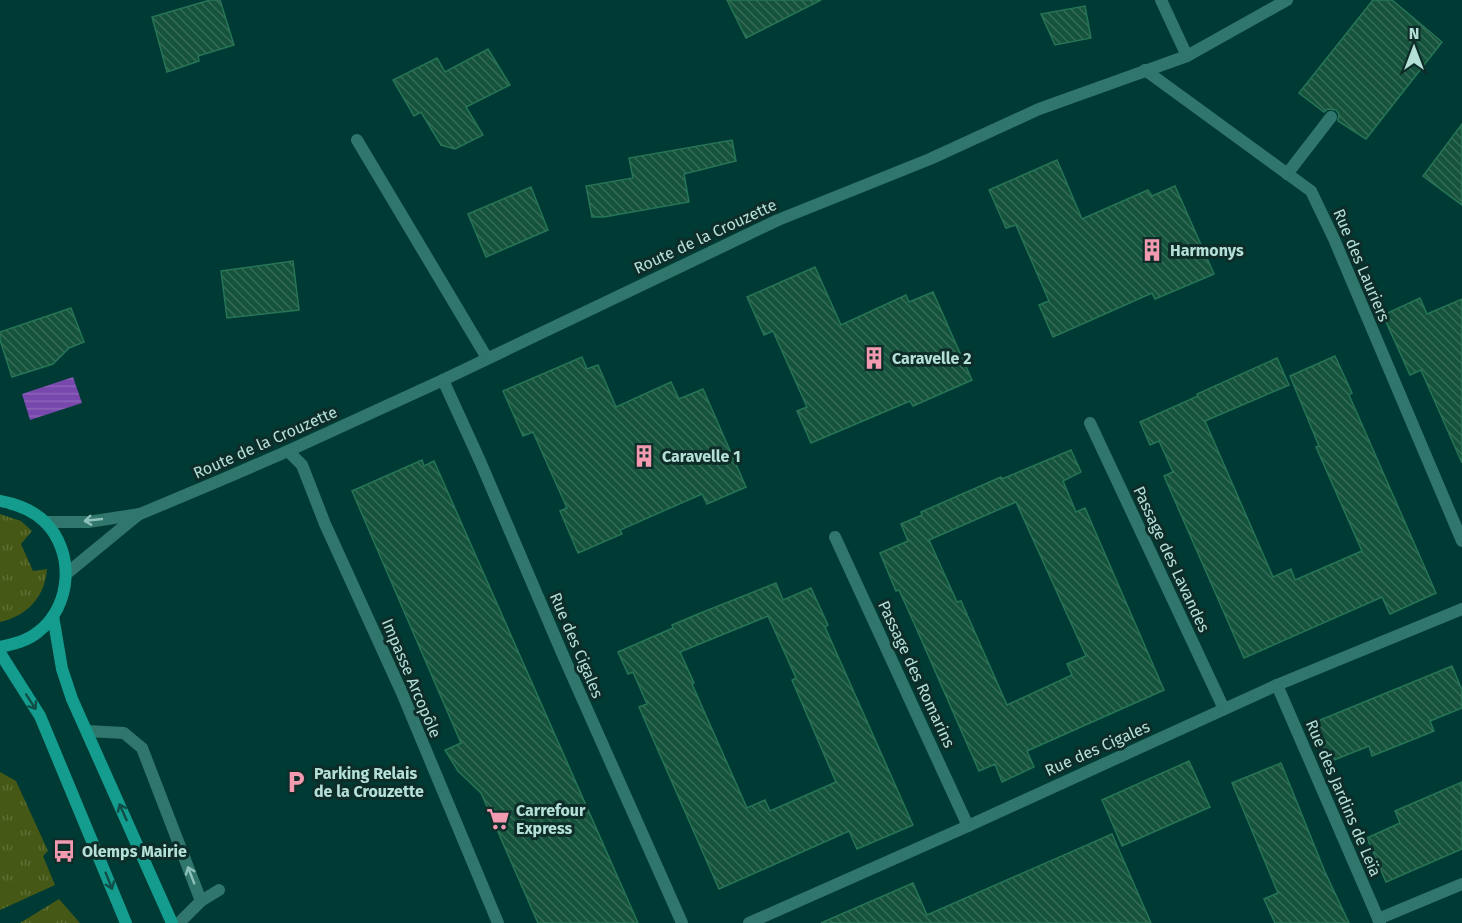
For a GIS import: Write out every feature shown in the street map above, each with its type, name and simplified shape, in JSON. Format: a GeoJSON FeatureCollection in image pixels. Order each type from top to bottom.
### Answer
{"type":"FeatureCollection","features":[{"type":"Feature","properties":{"kind":"street"},"geometry":{"type":"LineString","coordinates":[[1161,0],[1186,56]]}},
{"type":"Feature","properties":{"kind":"street","name":"Route de la Crouzette"},"geometry":{"type":"LineString","coordinates":[[45,522],[88,522],[140,514],[288,451],[443,380],[778,220],[930,159],[1040,109],[1186,56],[1287,0]]}},
{"type":"Feature","properties":{"kind":"street","name":"Rue des Lauriers"},"geometry":{"type":"LineString","coordinates":[[1146,70],[1311,191],[1462,541]]}},
{"type":"Feature","properties":{"kind":"street"},"geometry":{"type":"LineString","coordinates":[[1287,174],[1331,117]]}},
{"type":"Feature","properties":{"kind":"street"},"geometry":{"type":"LineString","coordinates":[[357,140],[487,358]]}},
{"type":"Feature","properties":{"kind":"street","name":"Rue des Cigales"},"geometry":{"type":"LineString","coordinates":[[443,380],[682,923]]}},
{"type":"Feature","properties":{"kind":"street","name":"Passage des Lavandes"},"geometry":{"type":"LineString","coordinates":[[1090,423],[1224,709]]}},
{"type":"Feature","properties":{"kind":"street","name":"Impasse Arcopôle"},"geometry":{"type":"LineString","coordinates":[[288,451],[302,465],[325,525],[402,693],[498,923]]}},
{"type":"Feature","properties":{"kind":"street"},"geometry":{"type":"LineString","coordinates":[[0,501],[14,503],[45,522],[57,537],[64,555],[66,574],[63,596],[53,616],[38,632],[19,643],[0,647]]}},
{"type":"Feature","properties":{"kind":"street","name":"Route de la Crouzette"},"geometry":{"type":"LineString","coordinates":[[66,574],[140,514]]}},
{"type":"Feature","properties":{"kind":"street","name":"Passage des Romarins"},"geometry":{"type":"LineString","coordinates":[[835,537],[968,826]]}},
{"type":"Feature","properties":{"kind":"street","name":"Rue des Cigales"},"geometry":{"type":"LineString","coordinates":[[748,923],[968,826],[1277,685],[1462,609]]}},
{"type":"Feature","properties":{"kind":"street"},"geometry":{"type":"LineString","coordinates":[[53,616],[62,669],[72,699],[172,923]]}},
{"type":"Feature","properties":{"kind":"street"},"geometry":{"type":"LineString","coordinates":[[0,653],[40,716],[126,923]]}},
{"type":"Feature","properties":{"kind":"street","name":"Rue des Jardins de Leïa"},"geometry":{"type":"LineString","coordinates":[[1277,685],[1379,921]]}},
{"type":"Feature","properties":{"kind":"street"},"geometry":{"type":"LineString","coordinates":[[87,731],[124,734],[142,748],[201,901]]}},
{"type":"Feature","properties":{"kind":"street"},"geometry":{"type":"LineString","coordinates":[[1379,921],[1462,884]]}},
{"type":"Feature","properties":{"kind":"street"},"geometry":{"type":"LineString","coordinates":[[179,923],[201,901],[219,890]]}},
{"type":"Feature","properties":{"kind":"green space"},"geometry":{"type":"Polygon","coordinates":[[[0,514],[21,521],[32,531],[21,544],[33,571],[47,569],[43,588],[33,604],[18,615],[0,622],[0,514]]]}},
{"type":"Feature","properties":{"kind":"green space"},"geometry":{"type":"Polygon","coordinates":[[[0,772],[16,781],[48,851],[43,856],[55,885],[0,910],[0,772]]]}},
{"type":"Feature","properties":{"kind":"green space"},"geometry":{"type":"Polygon","coordinates":[[[59,899],[80,923],[20,923],[59,899]]]}},
{"type":"Feature","properties":{"kind":"shaded area"},"geometry":{"type":"Polygon","coordinates":[[[73,377],[82,403],[30,420],[22,394],[73,377]]]}},
{"type":"Feature","properties":{"kind":"building"},"geometry":{"type":"Polygon","coordinates":[[[210,0],[220,0],[234,45],[198,56],[199,61],[167,72],[152,17],[210,0]]]}},
{"type":"Feature","properties":{"kind":"building"},"geometry":{"type":"Polygon","coordinates":[[[727,0],[821,0],[746,38],[727,0]]]}},
{"type":"Feature","properties":{"kind":"building"},"geometry":{"type":"Polygon","coordinates":[[[1373,0],[1392,0],[1442,42],[1366,139],[1338,121],[1339,114],[1336,110],[1328,109],[1324,112],[1299,93],[1373,0]]]}},
{"type":"Feature","properties":{"kind":"building"},"geometry":{"type":"Polygon","coordinates":[[[1085,6],[1091,38],[1055,45],[1041,14],[1085,6]]]}},
{"type":"Feature","properties":{"kind":"building"},"geometry":{"type":"Polygon","coordinates":[[[488,49],[510,85],[466,107],[483,135],[455,149],[441,145],[421,112],[414,116],[393,80],[437,58],[445,72],[488,49]]]}},
{"type":"Feature","properties":{"kind":"building"},"geometry":{"type":"Polygon","coordinates":[[[1462,124],[1462,205],[1423,176],[1462,124]]]}},
{"type":"Feature","properties":{"kind":"building"},"geometry":{"type":"Polygon","coordinates":[[[732,140],[736,161],[684,174],[689,202],[604,217],[592,217],[586,186],[633,178],[629,158],[732,140]]]}},
{"type":"Feature","properties":{"kind":"building","name":"Harmonys"},"geometry":{"type":"Polygon","coordinates":[[[1057,160],[1082,219],[1148,190],[1152,196],[1175,186],[1214,274],[1155,299],[1152,293],[1053,337],[1039,305],[1049,301],[1016,225],[1006,228],[989,190],[1057,160]]]}},
{"type":"Feature","properties":{"kind":"building"},"geometry":{"type":"Polygon","coordinates":[[[531,187],[548,230],[486,257],[468,214],[531,187]]]}},
{"type":"Feature","properties":{"kind":"building"},"geometry":{"type":"Polygon","coordinates":[[[293,261],[299,310],[227,318],[221,271],[293,261]]]}},
{"type":"Feature","properties":{"kind":"building","name":"Caravelle 2"},"geometry":{"type":"Polygon","coordinates":[[[815,267],[841,325],[906,295],[909,302],[933,292],[972,380],[913,406],[910,401],[811,443],[797,411],[807,407],[773,331],[764,335],[747,297],[815,267]]]}},
{"type":"Feature","properties":{"kind":"building"},"geometry":{"type":"Polygon","coordinates":[[[1420,298],[1427,314],[1462,299],[1462,463],[1421,370],[1410,375],[1383,315],[1420,298]]]}},
{"type":"Feature","properties":{"kind":"building"},"geometry":{"type":"Polygon","coordinates":[[[71,308],[84,342],[69,348],[53,364],[12,377],[0,340],[0,332],[71,308]]]}},
{"type":"Feature","properties":{"kind":"building"},"geometry":{"type":"Polygon","coordinates":[[[1335,356],[1352,393],[1349,395],[1436,593],[1390,614],[1382,597],[1244,658],[1164,476],[1173,472],[1159,441],[1150,445],[1140,422],[1277,358],[1289,385],[1205,421],[1273,577],[1291,569],[1295,580],[1362,551],[1316,447],[1319,446],[1290,376],[1335,356]]]}},
{"type":"Feature","properties":{"kind":"building","name":"Caravelle 1"},"geometry":{"type":"Polygon","coordinates":[[[582,357],[587,369],[598,365],[616,407],[671,382],[679,399],[703,389],[746,487],[707,504],[702,494],[620,530],[622,534],[578,553],[560,511],[567,508],[533,432],[523,436],[503,391],[582,357]]]}},
{"type":"Feature","properties":{"kind":"building"},"geometry":{"type":"Polygon","coordinates":[[[1071,450],[1081,472],[1063,481],[1076,512],[1085,508],[1164,690],[1027,751],[1034,767],[1002,782],[995,764],[979,771],[914,623],[899,590],[896,591],[880,553],[908,541],[901,524],[922,515],[921,512],[1001,477],[1002,479],[1071,450]],[[1016,502],[929,540],[957,602],[961,601],[1007,705],[1072,675],[1067,664],[1086,656],[1016,502]]]}},
{"type":"Feature","properties":{"kind":"building"},"geometry":{"type":"Polygon","coordinates":[[[422,460],[424,466],[434,461],[638,923],[538,923],[481,793],[458,771],[445,750],[461,743],[352,491],[422,460]]]}},
{"type":"Feature","properties":{"kind":"building"},"geometry":{"type":"Polygon","coordinates":[[[776,583],[783,600],[811,588],[828,625],[825,627],[913,825],[857,849],[849,831],[719,889],[639,707],[647,704],[633,672],[628,674],[618,652],[673,628],[672,625],[776,583]],[[768,616],[680,652],[747,808],[765,800],[770,811],[836,782],[792,680],[796,678],[768,616]]]}},
{"type":"Feature","properties":{"kind":"building"},"geometry":{"type":"Polygon","coordinates":[[[1452,666],[1462,690],[1462,708],[1430,721],[1434,731],[1372,756],[1369,746],[1329,762],[1313,723],[1452,666]]]}},
{"type":"Feature","properties":{"kind":"building"},"geometry":{"type":"Polygon","coordinates":[[[1189,761],[1210,807],[1122,846],[1102,800],[1189,761]]]}},
{"type":"Feature","properties":{"kind":"building"},"geometry":{"type":"Polygon","coordinates":[[[1281,763],[1325,872],[1349,923],[1275,923],[1264,899],[1278,893],[1232,783],[1281,763]]]}},
{"type":"Feature","properties":{"kind":"building"},"geometry":{"type":"Polygon","coordinates":[[[1462,782],[1462,849],[1386,882],[1367,838],[1400,823],[1395,811],[1462,782]]]}},
{"type":"Feature","properties":{"kind":"building"},"geometry":{"type":"Polygon","coordinates":[[[1112,834],[1151,923],[821,923],[913,883],[927,915],[1112,834]]]}},
{"type":"Feature","properties":{"kind":"place","name":"Harmonys"},"geometry":{"type":"Point","coordinates":[1152,250]}},
{"type":"Feature","properties":{"kind":"place","name":"Caravelle 2"},"geometry":{"type":"Point","coordinates":[874,358]}},
{"type":"Feature","properties":{"kind":"place","name":"Caravelle 1"},"geometry":{"type":"Point","coordinates":[644,456]}},
{"type":"Feature","properties":{"kind":"place","name":"Parking Relais de la Crouzette"},"geometry":{"type":"Point","coordinates":[296,782]}},
{"type":"Feature","properties":{"kind":"place","name":"Carrefour Express"},"geometry":{"type":"Point","coordinates":[498,819]}},
{"type":"Feature","properties":{"kind":"place","name":"Olemps Mairie"},"geometry":{"type":"Point","coordinates":[64,851]}}]}
